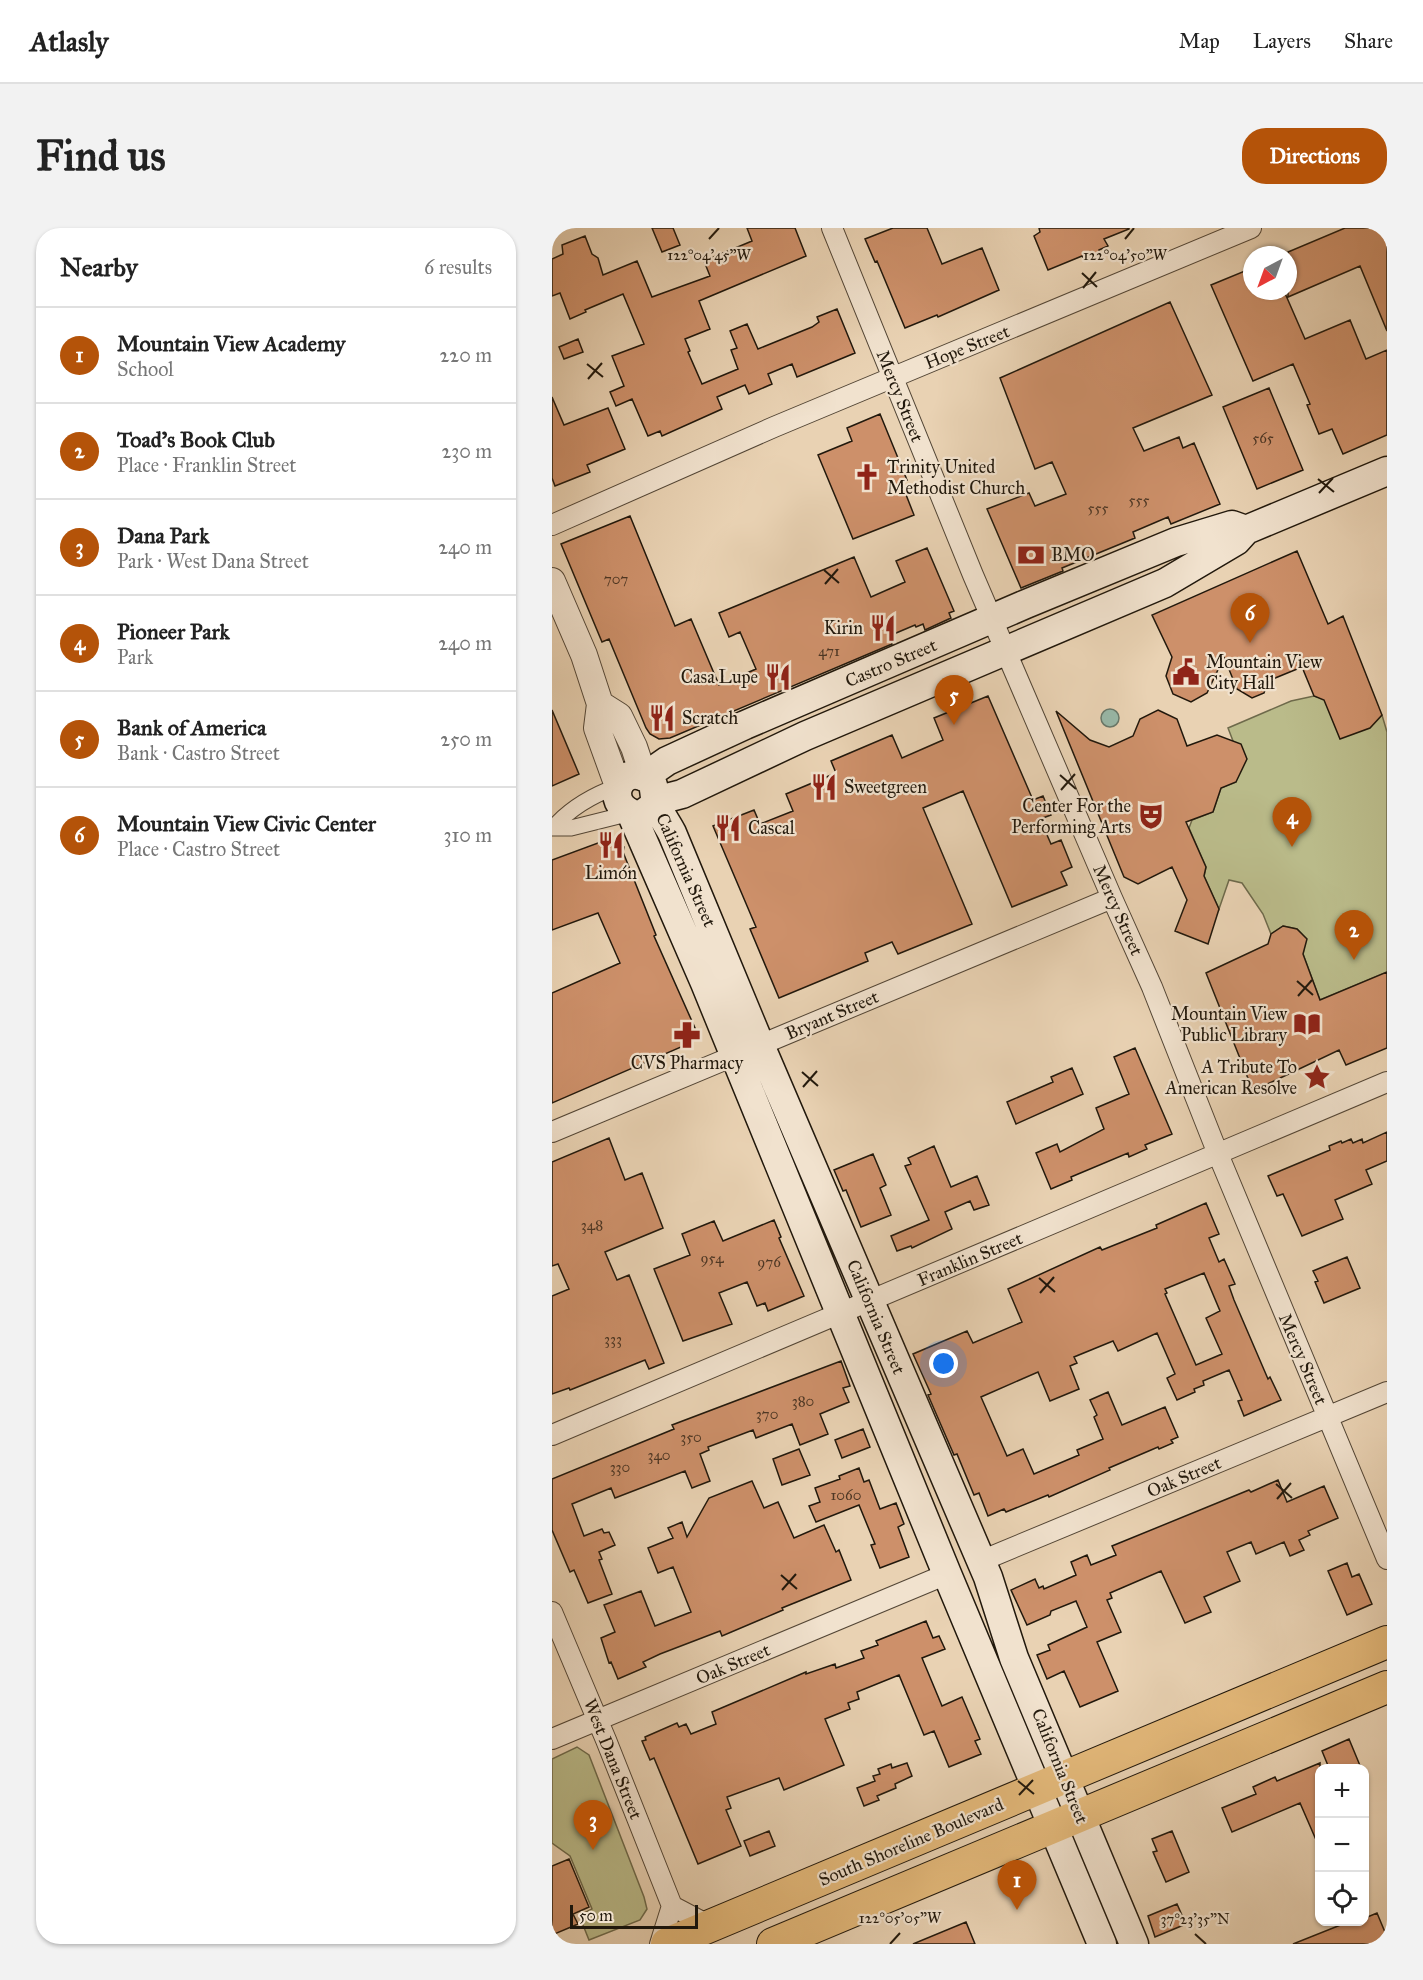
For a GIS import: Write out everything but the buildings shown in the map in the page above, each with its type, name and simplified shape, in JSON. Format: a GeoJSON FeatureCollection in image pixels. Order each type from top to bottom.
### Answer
{"type":"FeatureCollection","features":[{"type":"Feature","properties":{"kind":"main road","name":"Castro Street"},"geometry":{"type":"LineString","coordinates":[[637,794],[682,794],[805,736],[1165,583],[1236,541],[1246,530],[1387,471]]}},
{"type":"Feature","properties":{"kind":"main road","name":"Castro Street"},"geometry":{"type":"LineString","coordinates":[[637,794],[667,761],[745,725],[1176,542],[1232,525],[1246,530]]}},
{"type":"Feature","properties":{"kind":"main road","name":"California Street"},"geometry":{"type":"LineString","coordinates":[[637,794],[672,832],[840,1313],[947,1574],[1051,1783],[1067,1821],[1134,1944]]}},
{"type":"Feature","properties":{"kind":"main road","name":"California Street"},"geometry":{"type":"LineString","coordinates":[[747,1051],[869,1301],[981,1561],[1014,1658],[1051,1783]]}},
{"type":"Feature","properties":{"kind":"main road","name":"South Shoreline Boulevard"},"geometry":{"type":"LineString","coordinates":[[667,1944],[1387,1642]]}},
{"type":"Feature","properties":{"kind":"main road"},"geometry":{"type":"LineString","coordinates":[[773,1944],[1387,1686]]}},
{"type":"Feature","properties":{"kind":"main road","name":"California Street"},"geometry":{"type":"LineString","coordinates":[[1067,1821],[1102,1944]]}},
{"type":"Feature","properties":{"kind":"street","name":"Mercy Street"},"geometry":{"type":"LineString","coordinates":[[832,228],[992,619],[1152,987],[1218,1154],[1387,1559]]}},
{"type":"Feature","properties":{"kind":"street","name":"Hope Street"},"geometry":{"type":"LineString","coordinates":[[552,525],[774,427],[1251,228]]}},
{"type":"Feature","properties":{"kind":"street","name":"California Street"},"geometry":{"type":"LineString","coordinates":[[552,581],[584,655],[600,704],[619,716],[634,747],[637,794]]}},
{"type":"Feature","properties":{"kind":"street","name":"Castro Street"},"geometry":{"type":"LineString","coordinates":[[552,828],[565,813],[602,792],[637,794]]}},
{"type":"Feature","properties":{"kind":"street","name":"Castro Street"},"geometry":{"type":"LineString","coordinates":[[552,828],[571,828],[637,794]]}},
{"type":"Feature","properties":{"kind":"street","name":"Bryant Street"},"geometry":{"type":"LineString","coordinates":[[552,1132],[1112,898]]}},
{"type":"Feature","properties":{"kind":"street","name":"Franklin Street"},"geometry":{"type":"LineString","coordinates":[[552,1435],[1387,1082]]}},
{"type":"Feature","properties":{"kind":"street","name":"Oak Street"},"geometry":{"type":"LineString","coordinates":[[981,1561],[1387,1392]]}},
{"type":"Feature","properties":{"kind":"street","name":"Oak Street"},"geometry":{"type":"LineString","coordinates":[[552,1739],[947,1574]]}},
{"type":"Feature","properties":{"kind":"street","name":"West Dana Street"},"geometry":{"type":"LineString","coordinates":[[552,1612],[672,1905]]}},
{"type":"Feature","properties":{"kind":"street"},"geometry":{"type":"LineString","coordinates":[[660,1944],[672,1905],[710,1926]]}},
{"type":"Feature","properties":{"kind":"green space"},"geometry":{"type":"Polygon","coordinates":[[[1314,696],[1382,715],[1387,732],[1387,972],[1320,1000],[1303,954],[1306,939],[1297,929],[1283,926],[1271,934],[1263,914],[1242,883],[1229,880],[1219,909],[1204,876],[1206,867],[1189,828],[1192,820],[1213,812],[1221,788],[1236,782],[1233,741],[1228,728],[1291,701],[1314,696]]]}},
{"type":"Feature","properties":{"kind":"green space"},"geometry":{"type":"Polygon","coordinates":[[[577,1747],[589,1755],[647,1909],[640,1920],[589,1940],[581,1920],[584,1913],[592,1909],[570,1856],[552,1843],[552,1759],[577,1747]]]}},
{"type":"Feature","properties":{"kind":"shaded area"},"geometry":{"type":"Polygon","coordinates":[[[1106,709],[1114,709],[1119,714],[1117,725],[1106,727],[1101,722],[1101,714],[1106,709]]]}},
{"type":"Feature","properties":{"kind":"place","name":"Trinity United Methodist Church"},"geometry":{"type":"Point","coordinates":[867,477]}},
{"type":"Feature","properties":{"kind":"place","name":"BMO"},"geometry":{"type":"Point","coordinates":[1031,555]}},
{"type":"Feature","properties":{"kind":"place","name":"Kirin"},"geometry":{"type":"Point","coordinates":[883,628]}},
{"type":"Feature","properties":{"kind":"place","name":"Mountain View Civic Center"},"geometry":{"type":"Point","coordinates":[1250,643]}},
{"type":"Feature","properties":{"kind":"place","name":"Mountain View City Hall"},"geometry":{"type":"Point","coordinates":[1186,672]}},
{"type":"Feature","properties":{"kind":"place","name":"Casa Lupe"},"geometry":{"type":"Point","coordinates":[778,677]}},
{"type":"Feature","properties":{"kind":"place","name":"Scratch"},"geometry":{"type":"Point","coordinates":[662,718]}},
{"type":"Feature","properties":{"kind":"place","name":"Bank of America"},"geometry":{"type":"Point","coordinates":[954,725]}},
{"type":"Feature","properties":{"kind":"place","name":"Sweetgreen"},"geometry":{"type":"Point","coordinates":[824,787]}},
{"type":"Feature","properties":{"kind":"place","name":"Center For the Performing Arts"},"geometry":{"type":"Point","coordinates":[1151,816]}},
{"type":"Feature","properties":{"kind":"place","name":"Cascal"},"geometry":{"type":"Point","coordinates":[728,828]}},
{"type":"Feature","properties":{"kind":"place","name":"Limón"},"geometry":{"type":"Point","coordinates":[611,845]}},
{"type":"Feature","properties":{"kind":"place","name":"Pioneer Park"},"geometry":{"type":"Point","coordinates":[1292,847]}},
{"type":"Feature","properties":{"kind":"place","name":"Toad's Book Club"},"geometry":{"type":"Point","coordinates":[1354,960]}},
{"type":"Feature","properties":{"kind":"place","name":"Mountain View Public Library"},"geometry":{"type":"Point","coordinates":[1307,1024]}},
{"type":"Feature","properties":{"kind":"place","name":"CVS Pharmacy"},"geometry":{"type":"Point","coordinates":[687,1035]}},
{"type":"Feature","properties":{"kind":"place","name":"A Tribute To American Resolve"},"geometry":{"type":"Point","coordinates":[1317,1077]}},
{"type":"Feature","properties":{"kind":"place","name":"Dana Park"},"geometry":{"type":"Point","coordinates":[593,1850]}},
{"type":"Feature","properties":{"kind":"place","name":"Mountain View Academy"},"geometry":{"type":"Point","coordinates":[1017,1910]}}]}
